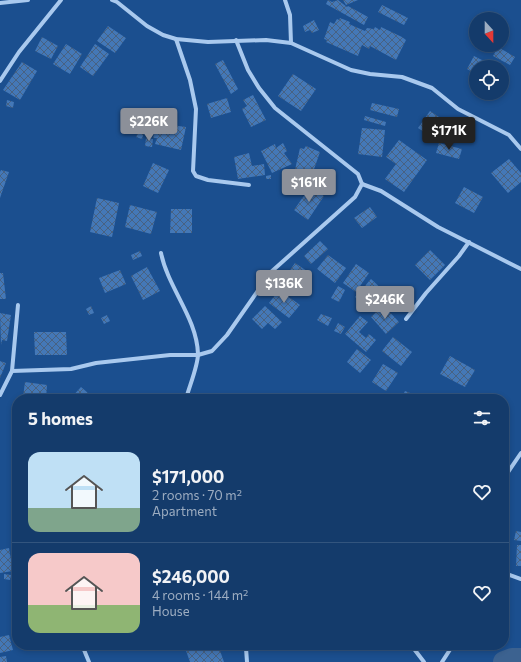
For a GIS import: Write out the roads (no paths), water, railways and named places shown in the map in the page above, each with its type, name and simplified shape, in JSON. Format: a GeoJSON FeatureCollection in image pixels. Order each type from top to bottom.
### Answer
{"type":"FeatureCollection","features":[{"type":"Feature","properties":{"kind":"street"},"geometry":{"type":"LineString","coordinates":[[0,3],[28,0]]}},
{"type":"Feature","properties":{"kind":"street"},"geometry":{"type":"LineString","coordinates":[[0,81],[19,52],[61,0]]}},
{"type":"Feature","properties":{"kind":"street"},"geometry":{"type":"LineString","coordinates":[[112,0],[117,2],[147,26],[163,35],[176,39],[208,42],[266,40],[291,43],[351,70],[370,74],[402,77],[432,88],[458,109],[509,135],[521,149]]}},
{"type":"Feature","properties":{"kind":"street"},"geometry":{"type":"LineString","coordinates":[[284,0],[290,15],[291,43]]}},
{"type":"Feature","properties":{"kind":"street"},"geometry":{"type":"LineString","coordinates":[[176,39],[190,80],[196,109],[193,171],[196,176],[208,180],[249,185]]}},
{"type":"Feature","properties":{"kind":"street"},"geometry":{"type":"LineString","coordinates":[[236,40],[248,70],[259,88],[275,108],[358,174],[362,184],[381,191],[418,216],[521,269]]}},
{"type":"Feature","properties":{"kind":"street"},"geometry":{"type":"LineString","coordinates":[[12,371],[71,369],[96,363],[170,355],[198,355],[212,351],[227,335],[271,272],[355,197],[362,184]]}},
{"type":"Feature","properties":{"kind":"street"},"geometry":{"type":"LineString","coordinates":[[406,319],[469,242]]}},
{"type":"Feature","properties":{"kind":"street"},"geometry":{"type":"LineString","coordinates":[[161,254],[164,270],[194,333],[198,355],[187,394]]}},
{"type":"Feature","properties":{"kind":"street"},"geometry":{"type":"LineString","coordinates":[[0,395],[12,371],[18,304]]}},
{"type":"Feature","properties":{"kind":"street"},"geometry":{"type":"LineString","coordinates":[[509,471],[521,453]]}},
{"type":"Feature","properties":{"kind":"street"},"geometry":{"type":"LineString","coordinates":[[509,575],[521,579]]}},
{"type":"Feature","properties":{"kind":"street"},"geometry":{"type":"LineString","coordinates":[[84,650],[89,662]]}},
{"type":"Feature","properties":{"kind":"street"},"geometry":{"type":"LineString","coordinates":[[246,650],[247,662]]}},
{"type":"Feature","properties":{"kind":"street"},"geometry":{"type":"LineString","coordinates":[[415,650],[424,662]]}},
{"type":"Feature","properties":{"kind":"street"},"geometry":{"type":"LineString","coordinates":[[442,662],[450,650]]}},
{"type":"Feature","properties":{"kind":"waterway"},"geometry":{"type":"LineString","coordinates":[[504,662],[512,659],[521,659]]}}]}
